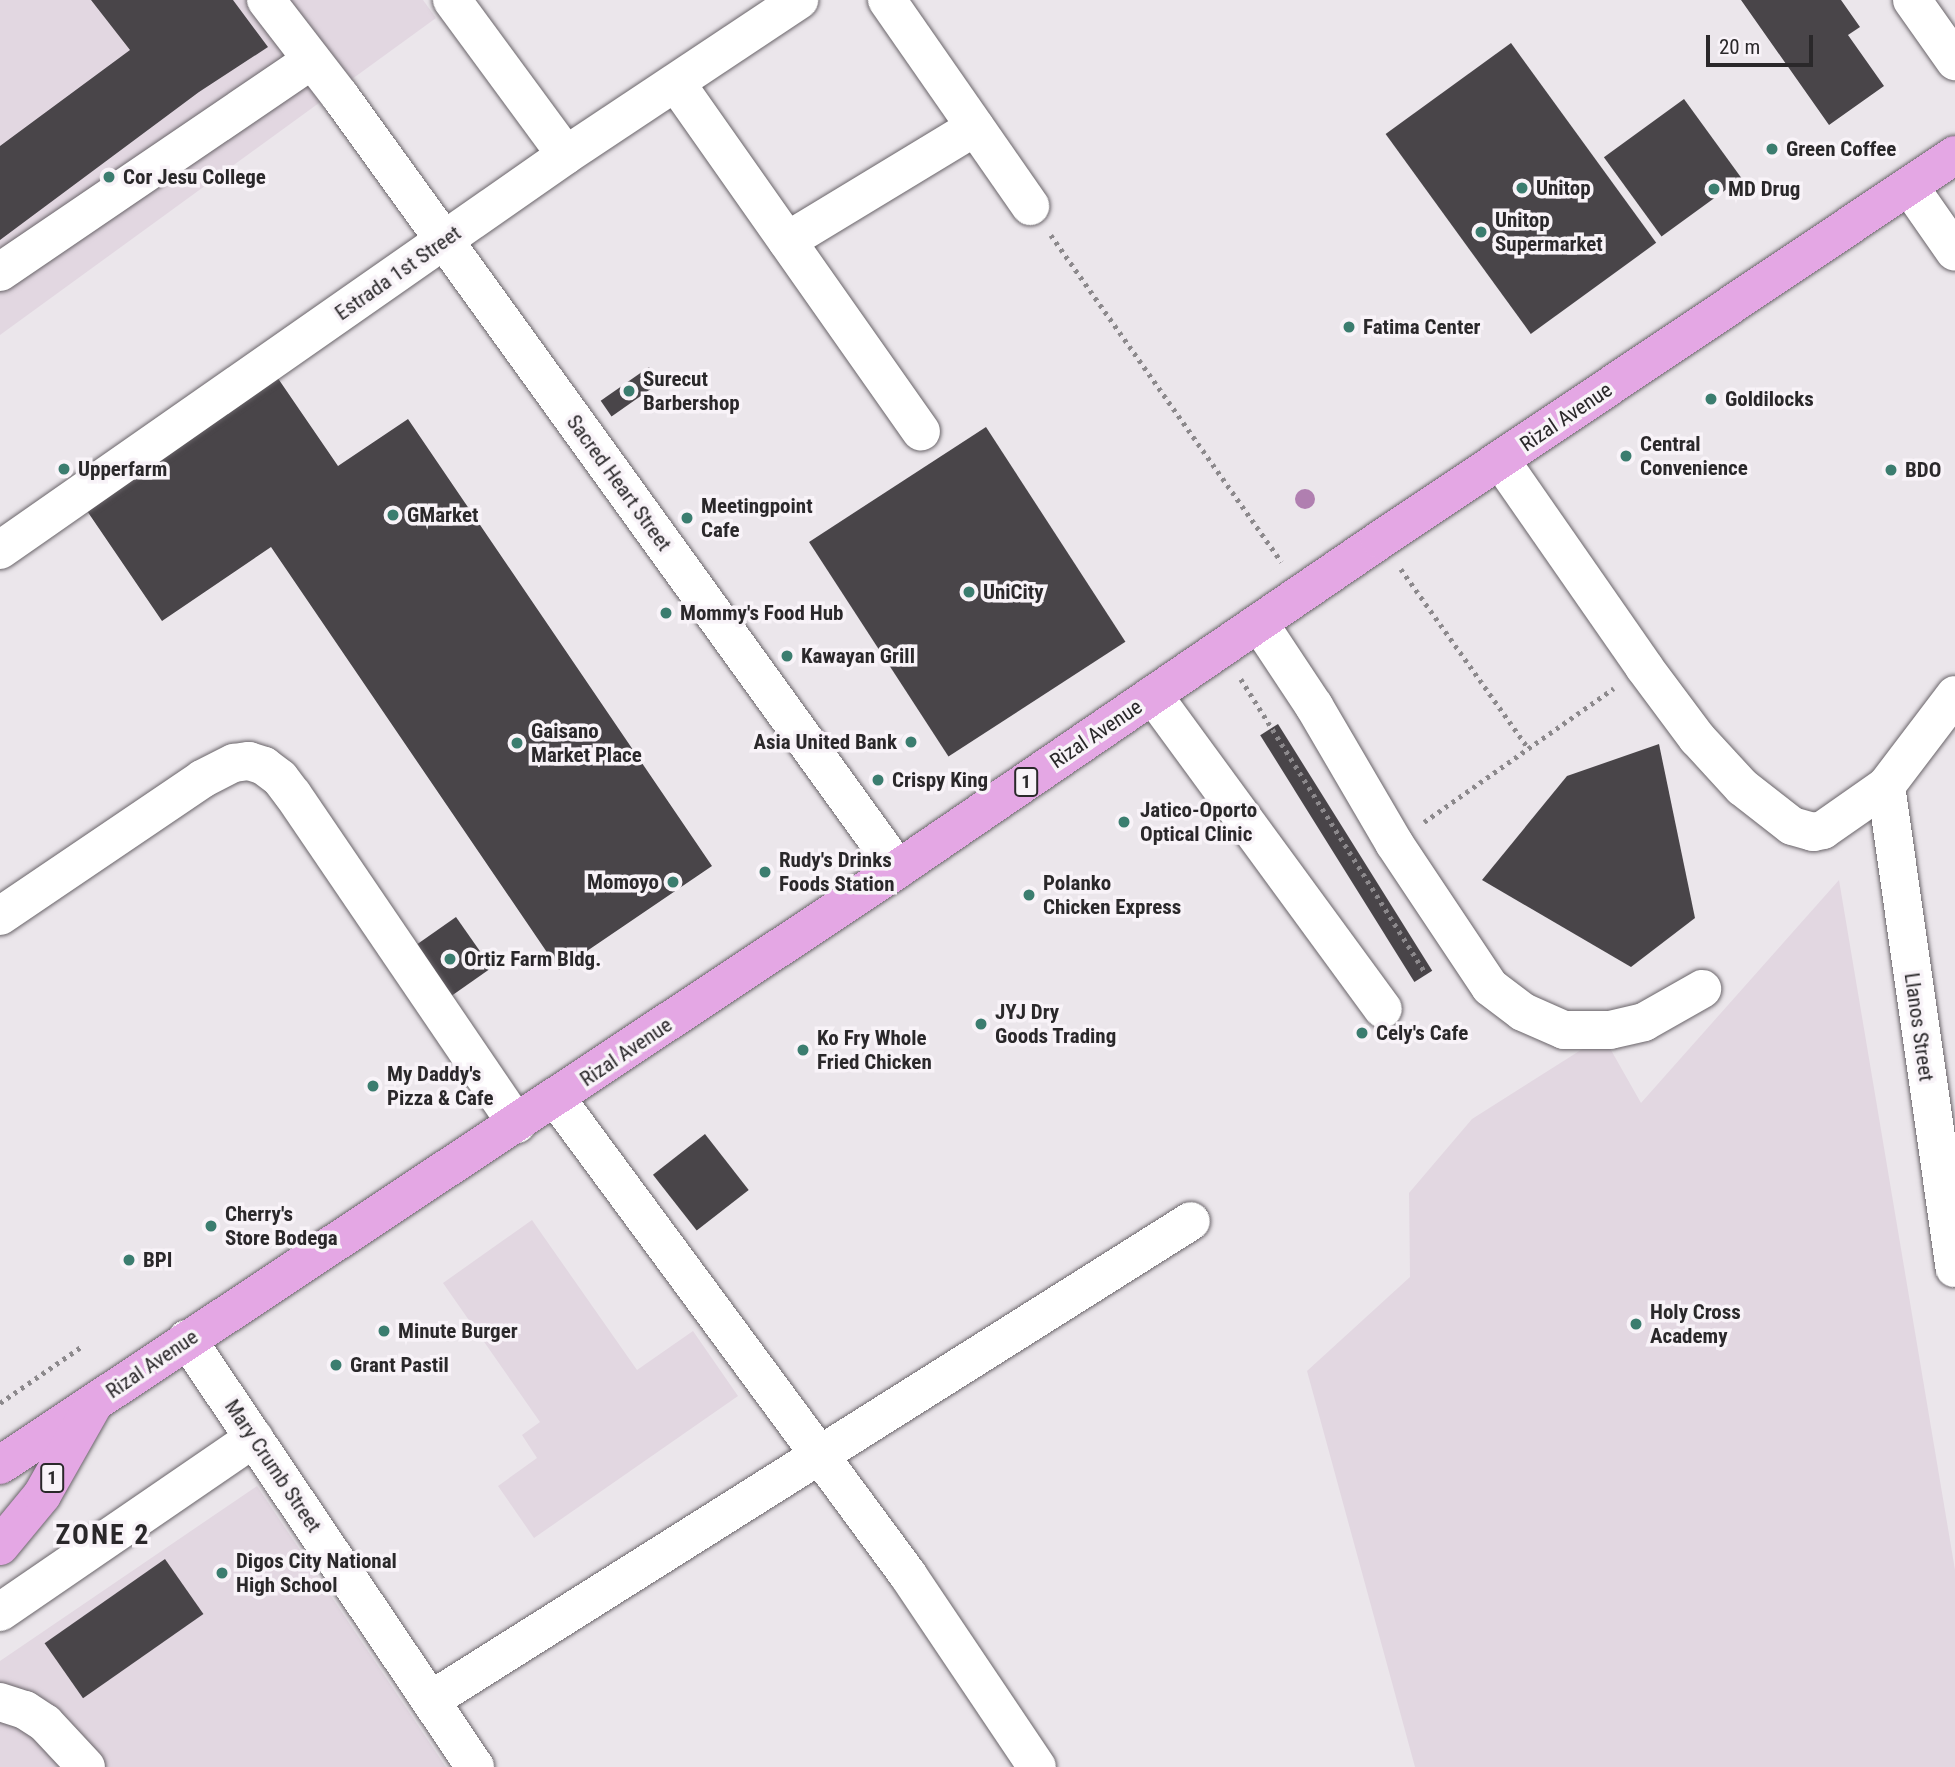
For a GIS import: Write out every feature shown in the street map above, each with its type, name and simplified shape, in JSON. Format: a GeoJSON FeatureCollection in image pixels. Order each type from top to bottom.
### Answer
{"type":"FeatureCollection","features":[{"type":"Feature","properties":{"kind":"main road","name":"Rizal Avenue"},"geometry":{"type":"LineString","coordinates":[[0,1465],[898,869],[1955,155]]}},
{"type":"Feature","properties":{"kind":"main road","name":"Rizal Avenue"},"geometry":{"type":"LineString","coordinates":[[0,1546],[42,1495],[94,1403]]}},
{"type":"Feature","properties":{"kind":"street","name":"Sacred Heart Street"},"geometry":{"type":"LineString","coordinates":[[266,0],[340,96],[898,869]]}},
{"type":"Feature","properties":{"kind":"street"},"geometry":{"type":"LineString","coordinates":[[452,0],[566,155]]}},
{"type":"Feature","properties":{"kind":"street","name":"Estrada 1st Street"},"geometry":{"type":"LineString","coordinates":[[0,550],[566,155],[799,0]]}},
{"type":"Feature","properties":{"kind":"street"},"geometry":{"type":"LineString","coordinates":[[887,0],[1030,206]]}},
{"type":"Feature","properties":{"kind":"street"},"geometry":{"type":"LineString","coordinates":[[1912,0],[1955,61]]}},
{"type":"Feature","properties":{"kind":"street"},"geometry":{"type":"LineString","coordinates":[[0,272],[312,60]]}},
{"type":"Feature","properties":{"kind":"street"},"geometry":{"type":"LineString","coordinates":[[676,83],[921,432]]}},
{"type":"Feature","properties":{"kind":"street"},"geometry":{"type":"LineString","coordinates":[[787,241],[975,127]]}},
{"type":"Feature","properties":{"kind":"street"},"geometry":{"type":"LineString","coordinates":[[1909,186],[1955,252]]}},
{"type":"Feature","properties":{"kind":"street"},"geometry":{"type":"LineString","coordinates":[[1501,461],[1644,667],[1697,738],[1742,788],[1792,825],[1813,832],[1823,830],[1886,786],[1955,695]]}},
{"type":"Feature","properties":{"kind":"street"},"geometry":{"type":"LineString","coordinates":[[1259,623],[1314,706],[1394,843],[1490,987],[1523,1012],[1564,1030],[1610,1031],[1644,1022],[1702,989]]}},
{"type":"Feature","properties":{"kind":"street"},"geometry":{"type":"LineString","coordinates":[[1153,695],[1383,1009]]}},
{"type":"Feature","properties":{"kind":"street"},"geometry":{"type":"LineString","coordinates":[[0,916],[202,779],[234,763],[249,761],[264,766],[281,778],[517,1124]]}},
{"type":"Feature","properties":{"kind":"street","name":"Llanos Street"},"geometry":{"type":"LineString","coordinates":[[1886,786],[1955,1268]]}},
{"type":"Feature","properties":{"kind":"street"},"geometry":{"type":"LineString","coordinates":[[556,1098],[908,1575],[1037,1767]]}},
{"type":"Feature","properties":{"kind":"street"},"geometry":{"type":"LineString","coordinates":[[431,1700],[1191,1221]]}},
{"type":"Feature","properties":{"kind":"street","name":"Mary Crumb Street"},"geometry":{"type":"LineString","coordinates":[[187,1339],[475,1767]]}},
{"type":"Feature","properties":{"kind":"street"},"geometry":{"type":"LineString","coordinates":[[0,1612],[254,1438]]}},
{"type":"Feature","properties":{"kind":"street"},"geometry":{"type":"LineString","coordinates":[[0,1702],[25,1710],[45,1723],[86,1767]]}},
{"type":"Feature","properties":{"kind":"path"},"geometry":{"type":"LineString","coordinates":[[1030,206],[1304,593]]}},
{"type":"Feature","properties":{"kind":"path"},"geometry":{"type":"LineString","coordinates":[[1421,597],[1528,748]]}},
{"type":"Feature","properties":{"kind":"path"},"geometry":{"type":"LineString","coordinates":[[1222,648],[1425,972]]}},
{"type":"Feature","properties":{"kind":"path"},"geometry":{"type":"LineString","coordinates":[[1394,843],[1644,667]]}},
{"type":"Feature","properties":{"kind":"path"},"geometry":{"type":"LineString","coordinates":[[0,1403],[81,1347]]}},
{"type":"Feature","properties":{"kind":"shaded area","name":"Cor Jesu College"},"geometry":{"type":"Polygon","coordinates":[[[0,0],[423,0],[436,18],[0,335],[0,0]]]}},
{"type":"Feature","properties":{"kind":"shaded area","name":"Holy Cross Academy"},"geometry":{"type":"Polygon","coordinates":[[[1839,880],[1955,1570],[1955,1767],[1415,1767],[1307,1371],[1410,1277],[1409,1193],[1472,1119],[1603,1036],[1641,1103],[1839,880]]]}},
{"type":"Feature","properties":{"kind":"shaded area"},"geometry":{"type":"Polygon","coordinates":[[[532,1220],[637,1370],[693,1331],[738,1396],[534,1538],[498,1486],[537,1458],[522,1435],[540,1422],[443,1283],[532,1220]]]}},
{"type":"Feature","properties":{"kind":"shaded area","name":"Digos City National High School"},"geometry":{"type":"Polygon","coordinates":[[[257,1486],[446,1767],[0,1767],[0,1661],[257,1486]]]}},
{"type":"Feature","properties":{"kind":"building"},"geometry":{"type":"Polygon","coordinates":[[[91,0],[233,0],[268,47],[199,92],[0,240],[0,146],[130,50],[91,0]]]}},
{"type":"Feature","properties":{"kind":"building"},"geometry":{"type":"Polygon","coordinates":[[[1741,0],[1841,0],[1860,27],[1848,35],[1884,86],[1829,125],[1741,0]]]}},
{"type":"Feature","properties":{"kind":"building","name":"Unitop"},"geometry":{"type":"Polygon","coordinates":[[[1511,43],[1656,243],[1531,334],[1386,134],[1511,43]]]}},
{"type":"Feature","properties":{"kind":"building"},"geometry":{"type":"Polygon","coordinates":[[[1684,99],[1742,178],[1662,236],[1604,157],[1684,99]]]}},
{"type":"Feature","properties":{"kind":"building","name":"Surecut Barbershop"},"geometry":{"type":"Polygon","coordinates":[[[649,367],[660,383],[612,416],[601,401],[649,367]]]}},
{"type":"Feature","properties":{"kind":"building","name":"Gaisano Market Place"},"geometry":{"type":"Polygon","coordinates":[[[275,374],[338,466],[408,419],[712,866],[559,970],[271,547],[162,621],[83,505],[275,374]]]}},
{"type":"Feature","properties":{"kind":"building","name":"UniCity"},"geometry":{"type":"Polygon","coordinates":[[[986,427],[1125,642],[948,757],[809,542],[986,427]]]}},
{"type":"Feature","properties":{"kind":"building"},"geometry":{"type":"Polygon","coordinates":[[[1278,724],[1432,971],[1414,982],[1260,735],[1278,724]]]}},
{"type":"Feature","properties":{"kind":"building"},"geometry":{"type":"Polygon","coordinates":[[[1659,744],[1695,918],[1631,967],[1482,880],[1567,776],[1659,744]]]}},
{"type":"Feature","properties":{"kind":"building","name":"Ortiz Farm Bldg."},"geometry":{"type":"Polygon","coordinates":[[[456,917],[492,968],[445,1000],[409,950],[456,917]]]}},
{"type":"Feature","properties":{"kind":"building"},"geometry":{"type":"Polygon","coordinates":[[[705,1134],[749,1190],[697,1231],[653,1175],[705,1134]]]}},
{"type":"Feature","properties":{"kind":"building"},"geometry":{"type":"Polygon","coordinates":[[[165,1559],[203,1614],[83,1698],[45,1643],[165,1559]]]}},
{"type":"Feature","properties":{"kind":"place","name":"Green Coffee"},"geometry":{"type":"Point","coordinates":[1772,149]}},
{"type":"Feature","properties":{"kind":"place","name":"Cor Jesu College"},"geometry":{"type":"Point","coordinates":[109,177]}},
{"type":"Feature","properties":{"kind":"place","name":"Unitop"},"geometry":{"type":"Point","coordinates":[1522,188]}},
{"type":"Feature","properties":{"kind":"place","name":"MD Drug"},"geometry":{"type":"Point","coordinates":[1714,189]}},
{"type":"Feature","properties":{"kind":"place","name":"Unitop Supermarket"},"geometry":{"type":"Point","coordinates":[1481,232]}},
{"type":"Feature","properties":{"kind":"place","name":"Fatima Center"},"geometry":{"type":"Point","coordinates":[1349,327]}},
{"type":"Feature","properties":{"kind":"place","name":"Surecut Barbershop"},"geometry":{"type":"Point","coordinates":[629,391]}},
{"type":"Feature","properties":{"kind":"place","name":"Goldilocks"},"geometry":{"type":"Point","coordinates":[1711,399]}},
{"type":"Feature","properties":{"kind":"place","name":"Central Convenience"},"geometry":{"type":"Point","coordinates":[1626,456]}},
{"type":"Feature","properties":{"kind":"place","name":"Upperfarm"},"geometry":{"type":"Point","coordinates":[64,469]}},
{"type":"Feature","properties":{"kind":"place","name":"BDO"},"geometry":{"type":"Point","coordinates":[1891,470]}},
{"type":"Feature","properties":{"kind":"place","name":"GMarket"},"geometry":{"type":"Point","coordinates":[393,515]}},
{"type":"Feature","properties":{"kind":"place","name":"Meetingpoint Cafe"},"geometry":{"type":"Point","coordinates":[687,518]}},
{"type":"Feature","properties":{"kind":"place","name":"UniCity"},"geometry":{"type":"Point","coordinates":[969,592]}},
{"type":"Feature","properties":{"kind":"place","name":"Mommy's Food Hub"},"geometry":{"type":"Point","coordinates":[666,613]}},
{"type":"Feature","properties":{"kind":"place","name":"Kawayan Grill"},"geometry":{"type":"Point","coordinates":[787,656]}},
{"type":"Feature","properties":{"kind":"place","name":"Asia United Bank"},"geometry":{"type":"Point","coordinates":[911,742]}},
{"type":"Feature","properties":{"kind":"place","name":"Gaisano Market Place"},"geometry":{"type":"Point","coordinates":[517,743]}},
{"type":"Feature","properties":{"kind":"place","name":"Crispy King"},"geometry":{"type":"Point","coordinates":[878,780]}},
{"type":"Feature","properties":{"kind":"place","name":"Jatico-Oporto Optical Clinic"},"geometry":{"type":"Point","coordinates":[1124,822]}},
{"type":"Feature","properties":{"kind":"place","name":"Rudy's Drinks Foods Station"},"geometry":{"type":"Point","coordinates":[765,872]}},
{"type":"Feature","properties":{"kind":"place","name":"Momoyo"},"geometry":{"type":"Point","coordinates":[673,882]}},
{"type":"Feature","properties":{"kind":"place","name":"Polanko Chicken Express"},"geometry":{"type":"Point","coordinates":[1029,895]}},
{"type":"Feature","properties":{"kind":"place","name":"Ortiz Farm Bldg."},"geometry":{"type":"Point","coordinates":[450,959]}},
{"type":"Feature","properties":{"kind":"place","name":"JYJ Dry Goods Trading"},"geometry":{"type":"Point","coordinates":[981,1024]}},
{"type":"Feature","properties":{"kind":"place","name":"Cely's Cafe"},"geometry":{"type":"Point","coordinates":[1362,1033]}},
{"type":"Feature","properties":{"kind":"place","name":"Ko Fry Whole Fried Chicken"},"geometry":{"type":"Point","coordinates":[803,1050]}},
{"type":"Feature","properties":{"kind":"place","name":"My Daddy's Pizza & Cafe"},"geometry":{"type":"Point","coordinates":[373,1086]}},
{"type":"Feature","properties":{"kind":"place","name":"Cherry's Store Bodega"},"geometry":{"type":"Point","coordinates":[211,1226]}},
{"type":"Feature","properties":{"kind":"place","name":"BPI"},"geometry":{"type":"Point","coordinates":[129,1260]}},
{"type":"Feature","properties":{"kind":"place","name":"Holy Cross Academy"},"geometry":{"type":"Point","coordinates":[1636,1324]}},
{"type":"Feature","properties":{"kind":"place","name":"Minute Burger"},"geometry":{"type":"Point","coordinates":[384,1331]}},
{"type":"Feature","properties":{"kind":"place","name":"Grant Pastil"},"geometry":{"type":"Point","coordinates":[336,1365]}},
{"type":"Feature","properties":{"kind":"place","name":"Digos City National High School"},"geometry":{"type":"Point","coordinates":[222,1573]}},
{"type":"Feature","properties":{"kind":"district","name":"ZONE 2"},"geometry":{"type":"Point","coordinates":[103,1535]}}]}
